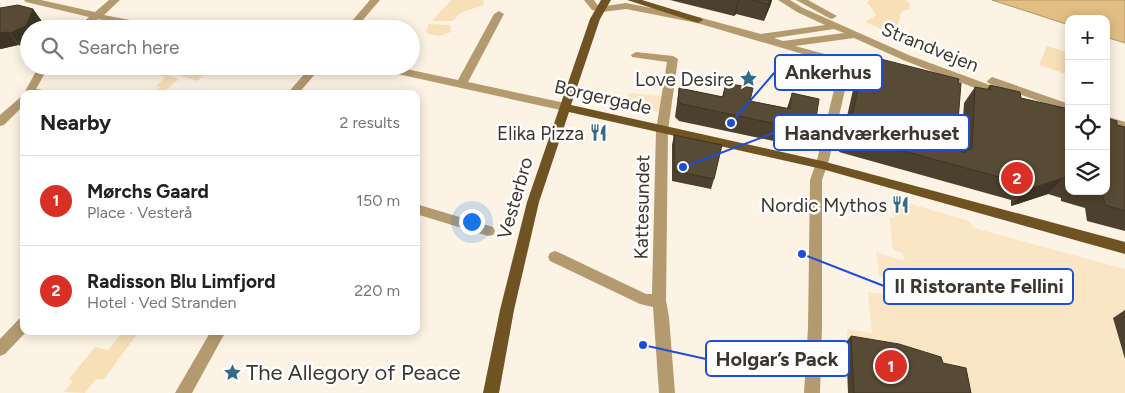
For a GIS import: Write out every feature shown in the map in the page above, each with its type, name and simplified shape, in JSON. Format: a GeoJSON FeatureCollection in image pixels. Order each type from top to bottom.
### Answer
{"type":"FeatureCollection","features":[{"type":"Feature","properties":{"kind":"main road"},"geometry":{"type":"LineString","coordinates":[[632,0],[698,20]]}},
{"type":"Feature","properties":{"kind":"main road","name":"Vesterbro"},"geometry":{"type":"LineString","coordinates":[[491,393],[526,226],[596,19],[598,3]]}},
{"type":"Feature","properties":{"kind":"main road","name":"Borgergade"},"geometry":{"type":"LineString","coordinates":[[565,107],[822,164],[1125,248]]}},
{"type":"Feature","properties":{"kind":"street"},"geometry":{"type":"LineString","coordinates":[[29,0],[116,20]]}},
{"type":"Feature","properties":{"kind":"street"},"geometry":{"type":"LineString","coordinates":[[91,20],[116,0]]}},
{"type":"Feature","properties":{"kind":"street"},"geometry":{"type":"LineString","coordinates":[[358,20],[375,0]]}},
{"type":"Feature","properties":{"kind":"street","name":"Strandvejen"},"geometry":{"type":"LineString","coordinates":[[783,0],[800,10],[1065,107]]}},
{"type":"Feature","properties":{"kind":"street","name":"Strandvejen"},"geometry":{"type":"LineString","coordinates":[[801,0],[854,34],[924,64],[1065,115]]}},
{"type":"Feature","properties":{"kind":"street"},"geometry":{"type":"LineString","coordinates":[[598,3],[626,6],[698,20],[846,63],[891,74]]}},
{"type":"Feature","properties":{"kind":"street"},"geometry":{"type":"LineString","coordinates":[[461,85],[499,14]]}},
{"type":"Feature","properties":{"kind":"street"},"geometry":{"type":"LineString","coordinates":[[758,36],[789,34],[839,23]]}},
{"type":"Feature","properties":{"kind":"street"},"geometry":{"type":"LineString","coordinates":[[777,43],[793,44],[854,34]]}},
{"type":"Feature","properties":{"kind":"street","name":"Kattesundet"},"geometry":{"type":"LineString","coordinates":[[636,55],[673,59],[662,130],[659,301],[668,393]]}},
{"type":"Feature","properties":{"kind":"street"},"geometry":{"type":"LineString","coordinates":[[812,393],[815,328],[816,180],[822,164],[846,63]]}},
{"type":"Feature","properties":{"kind":"street"},"geometry":{"type":"LineString","coordinates":[[29,90],[37,75]]}},
{"type":"Feature","properties":{"kind":"street"},"geometry":{"type":"LineString","coordinates":[[296,90],[309,75]]}},
{"type":"Feature","properties":{"kind":"street","name":"Borgergade"},"geometry":{"type":"LineString","coordinates":[[416,75],[565,107]]}},
{"type":"Feature","properties":{"kind":"street"},"geometry":{"type":"LineString","coordinates":[[0,122],[20,102]]}},
{"type":"Feature","properties":{"kind":"street"},"geometry":{"type":"LineString","coordinates":[[1110,121],[1125,126]]}},
{"type":"Feature","properties":{"kind":"street"},"geometry":{"type":"LineString","coordinates":[[1110,129],[1125,134]]}},
{"type":"Feature","properties":{"kind":"street"},"geometry":{"type":"LineString","coordinates":[[420,210],[488,231]]}},
{"type":"Feature","properties":{"kind":"street"},"geometry":{"type":"LineString","coordinates":[[555,257],[645,300],[659,301]]}},
{"type":"Feature","properties":{"kind":"street"},"geometry":{"type":"LineString","coordinates":[[0,349],[20,328]]}},
{"type":"Feature","properties":{"kind":"street"},"geometry":{"type":"LineString","coordinates":[[183,393],[218,335]]}},
{"type":"Feature","properties":{"kind":"shaded area"},"geometry":{"type":"Polygon","coordinates":[[[451,0],[483,0],[484,5],[462,12],[452,21],[432,21],[451,0]]]}},
{"type":"Feature","properties":{"kind":"shaded area"},"geometry":{"type":"Polygon","coordinates":[[[870,0],[906,0],[909,3],[910,9],[901,12],[896,35],[865,22],[876,15],[867,2],[870,0]]]}},
{"type":"Feature","properties":{"kind":"shaded area"},"geometry":{"type":"Polygon","coordinates":[[[992,0],[1125,0],[1125,43],[1110,38],[1110,15],[1065,15],[1065,24],[992,0]]]}},
{"type":"Feature","properties":{"kind":"shaded area"},"geometry":{"type":"Polygon","coordinates":[[[429,24],[450,25],[451,32],[439,36],[428,34],[426,31],[429,24]]]}},
{"type":"Feature","properties":{"kind":"shaded area"},"geometry":{"type":"Polygon","coordinates":[[[1047,46],[1065,52],[1065,74],[1039,65],[1047,46]]]}},
{"type":"Feature","properties":{"kind":"shaded area"},"geometry":{"type":"Polygon","coordinates":[[[159,75],[167,75],[179,79],[166,90],[156,90],[160,87],[156,86],[165,77],[159,75]]]}},
{"type":"Feature","properties":{"kind":"shaded area"},"geometry":{"type":"Polygon","coordinates":[[[178,75],[204,75],[197,81],[178,75]]]}},
{"type":"Feature","properties":{"kind":"shaded area"},"geometry":{"type":"Polygon","coordinates":[[[629,93],[661,96],[659,112],[625,106],[629,93]]]}},
{"type":"Feature","properties":{"kind":"shaded area"},"geometry":{"type":"Polygon","coordinates":[[[897,200],[969,221],[974,228],[1125,269],[1125,393],[849,393],[846,343],[848,329],[872,333],[868,292],[896,296],[893,278],[879,276],[876,252],[904,261],[903,253],[893,250],[891,235],[890,217],[895,218],[897,200]]]}},
{"type":"Feature","properties":{"kind":"shaded area"},"geometry":{"type":"Polygon","coordinates":[[[120,335],[136,335],[104,379],[96,379],[85,393],[64,392],[73,381],[69,379],[95,347],[108,350],[120,335]]]}},
{"type":"Feature","properties":{"kind":"building"},"geometry":{"type":"Polygon","coordinates":[[[751,0],[770,0],[768,4],[751,0]]]}},
{"type":"Feature","properties":{"kind":"building"},"geometry":{"type":"Polygon","coordinates":[[[18,5],[33,9],[28,20],[20,20],[20,29],[10,33],[0,33],[0,8],[18,5]]]}},
{"type":"Feature","properties":{"kind":"building"},"geometry":{"type":"Polygon","coordinates":[[[865,55],[959,79],[958,83],[961,83],[956,147],[963,153],[972,148],[975,87],[991,90],[990,85],[1020,92],[1021,98],[1065,108],[1065,178],[1026,190],[1025,184],[848,136],[865,55]]]}},
{"type":"Feature","properties":{"kind":"building"},"geometry":{"type":"Polygon","coordinates":[[[726,83],[753,88],[750,101],[790,109],[792,93],[819,99],[814,132],[682,104],[678,101],[679,88],[723,97],[726,83]]]}},
{"type":"Feature","properties":{"kind":"building"},"geometry":{"type":"Polygon","coordinates":[[[1110,119],[1117,121],[1117,125],[1125,127],[1125,211],[1105,205],[1103,195],[1110,195],[1110,119]]]}},
{"type":"Feature","properties":{"kind":"building"},"geometry":{"type":"Polygon","coordinates":[[[674,135],[722,145],[714,179],[675,171],[674,135]]]}},
{"type":"Feature","properties":{"kind":"building"},"geometry":{"type":"Polygon","coordinates":[[[851,336],[899,344],[941,357],[943,363],[966,368],[971,393],[854,393],[851,336]]]}},
{"type":"Feature","properties":{"kind":"place","name":"Love Desire"},"geometry":{"type":"Point","coordinates":[748,79]}},
{"type":"Feature","properties":{"kind":"place","name":"Ankerhus"},"geometry":{"type":"Point","coordinates":[731,123]}},
{"type":"Feature","properties":{"kind":"place","name":"Elika Pizza"},"geometry":{"type":"Point","coordinates":[598,133]}},
{"type":"Feature","properties":{"kind":"place","name":"Haandværkerhuset"},"geometry":{"type":"Point","coordinates":[683,167]}},
{"type":"Feature","properties":{"kind":"place","name":"Radisson Blu Limfjord"},"geometry":{"type":"Point","coordinates":[1017,178]}},
{"type":"Feature","properties":{"kind":"place","name":"Nordic Mythos"},"geometry":{"type":"Point","coordinates":[901,205]}},
{"type":"Feature","properties":{"kind":"place","name":"Il Ristorante Fellini"},"geometry":{"type":"Point","coordinates":[802,254]}},
{"type":"Feature","properties":{"kind":"place","name":"Holgar’s Pack"},"geometry":{"type":"Point","coordinates":[643,345]}},
{"type":"Feature","properties":{"kind":"place","name":"Mørchs Gaard"},"geometry":{"type":"Point","coordinates":[891,366]}},
{"type":"Feature","properties":{"kind":"place","name":"The Allegory of Peace"},"geometry":{"type":"Point","coordinates":[232,372]}}]}
